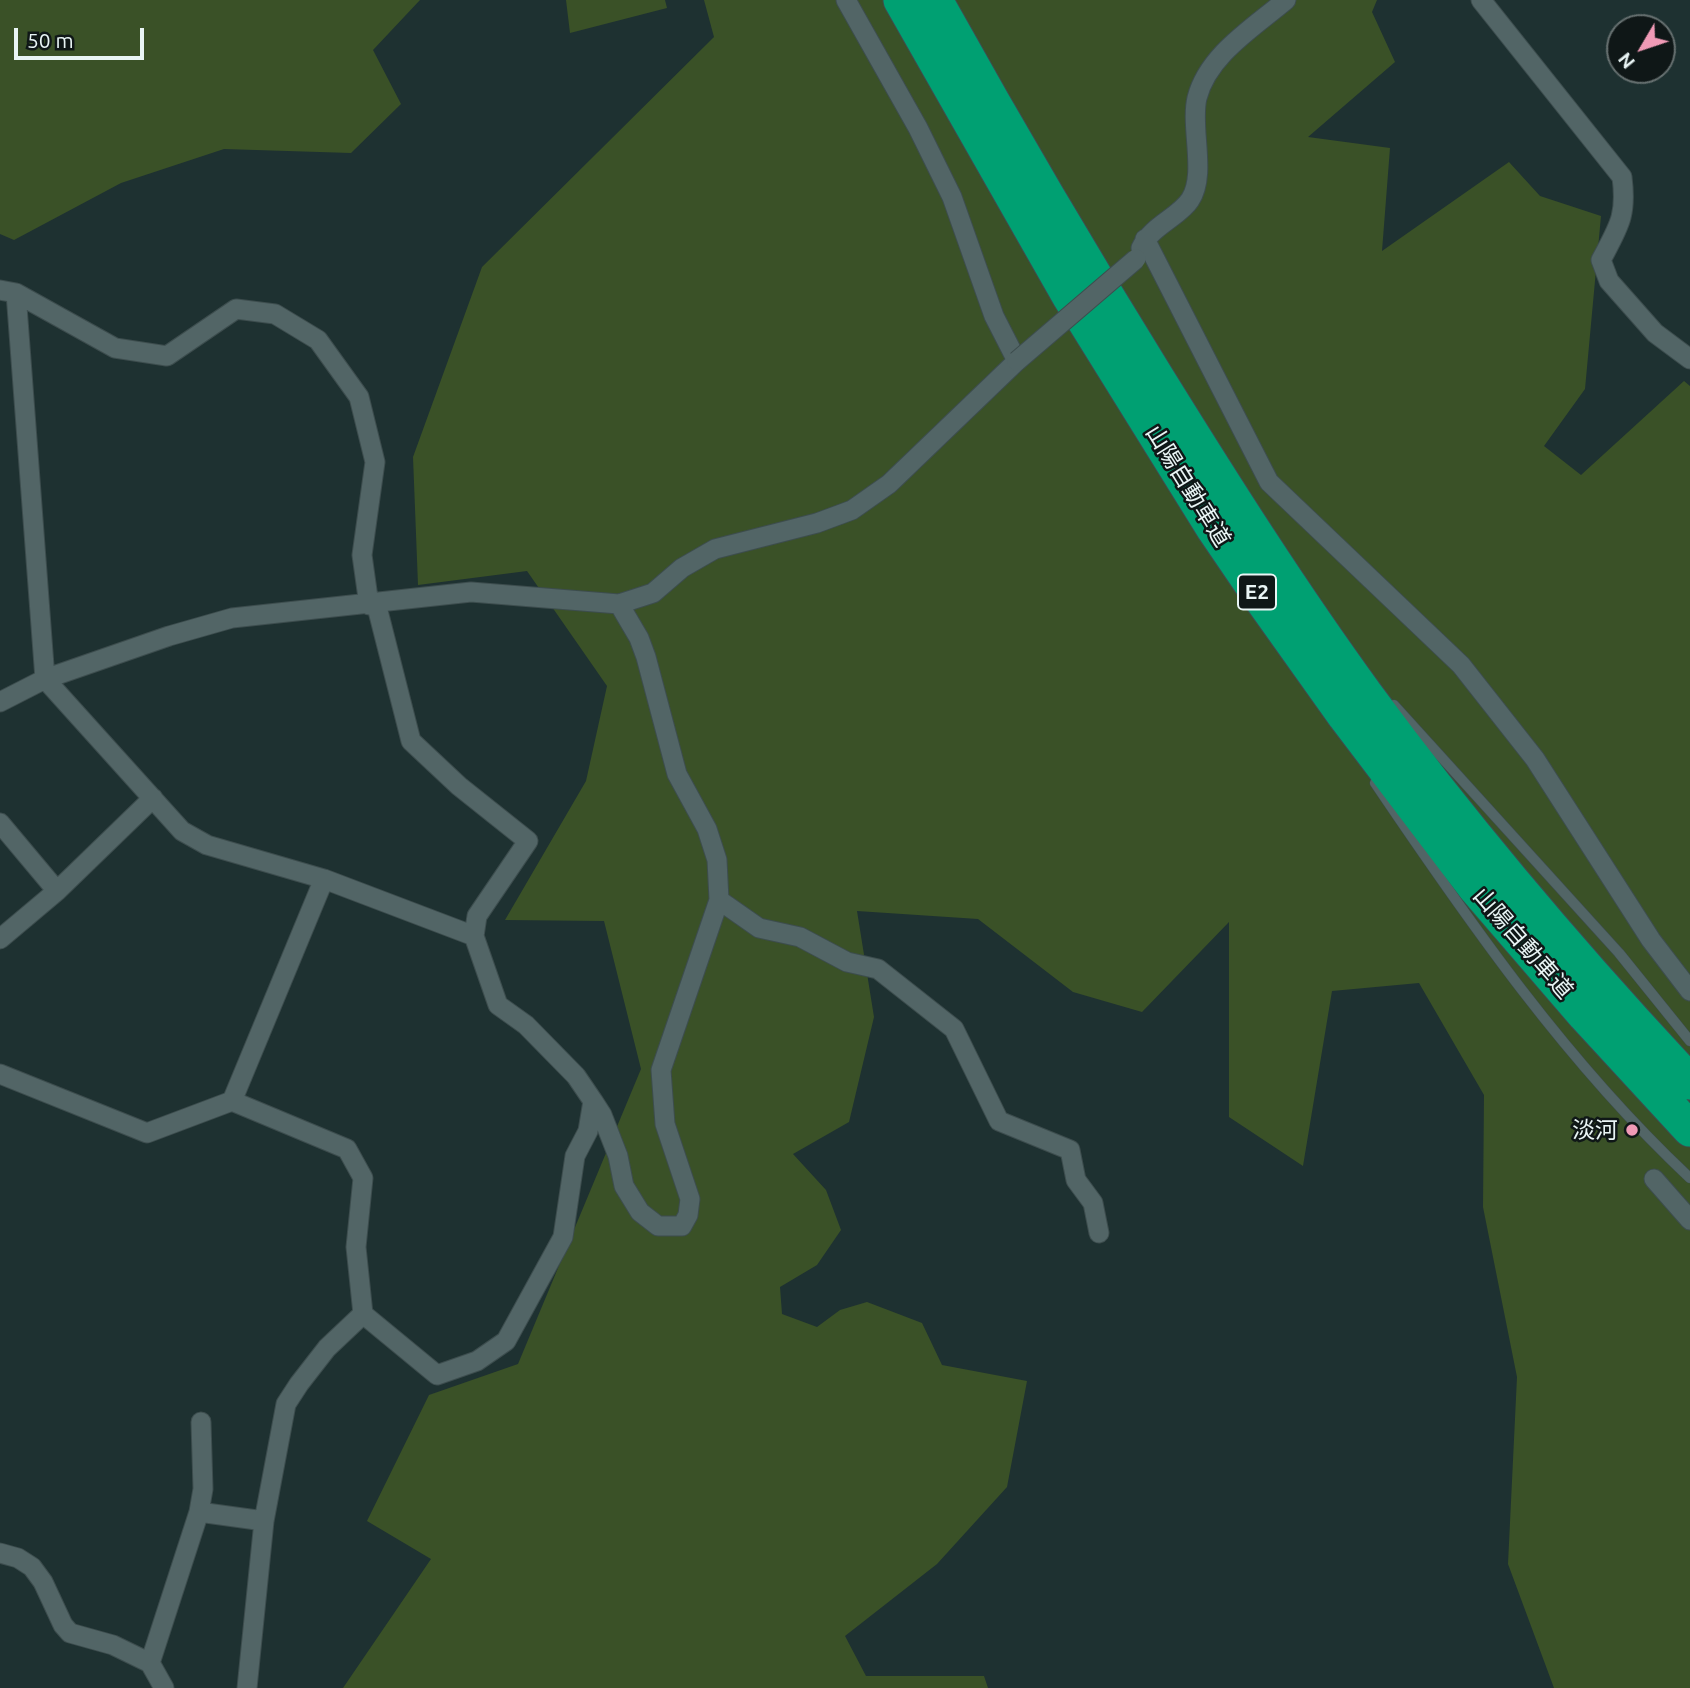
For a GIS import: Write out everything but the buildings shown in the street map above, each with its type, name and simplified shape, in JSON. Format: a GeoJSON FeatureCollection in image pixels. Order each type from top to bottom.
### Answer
{"type":"FeatureCollection","features":[{"type":"Feature","properties":{"kind":"highway","name":"山陽自動車道"},"geometry":{"type":"LineString","coordinates":[[901,0],[1070,297],[1214,530],[1263,601],[1345,716],[1474,886],[1585,1015],[1690,1129]]}},
{"type":"Feature","properties":{"kind":"highway","name":"山陽自動車道"},"geometry":{"type":"LineString","coordinates":[[935,0],[1094,276],[1239,511],[1367,696],[1499,866],[1607,993],[1690,1082]]}},
{"type":"Feature","properties":{"kind":"street"},"geometry":{"type":"LineString","coordinates":[[846,0],[918,128],[952,197],[994,316],[1017,361]]}},
{"type":"Feature","properties":{"kind":"street"},"geometry":{"type":"LineString","coordinates":[[0,702],[45,679],[169,636],[232,618],[471,592],[619,604],[653,593],[682,568],[715,549],[817,523],[852,510],[889,484],[1017,361],[1136,259],[1145,239],[1191,200],[1196,180],[1196,101],[1203,81],[1217,59],[1286,0]]}},
{"type":"Feature","properties":{"kind":"street"},"geometry":{"type":"LineString","coordinates":[[1481,0],[1622,177],[1625,203],[1621,223],[1601,260],[1609,281],[1648,325],[1690,359]]}},
{"type":"Feature","properties":{"kind":"street"},"geometry":{"type":"LineString","coordinates":[[1145,239],[1269,482],[1461,665],[1535,759],[1651,940],[1690,991]]}},
{"type":"Feature","properties":{"kind":"street"},"geometry":{"type":"LineString","coordinates":[[8,291],[115,348],[167,356],[236,309],[275,314],[318,340],[359,397],[374,462],[362,555],[411,741],[459,786],[528,841],[477,916],[474,936],[498,1005],[527,1025],[576,1076],[602,1115],[618,1156],[624,1186],[640,1212],[659,1226],[682,1227],[688,1215],[690,1199],[665,1124],[662,1070],[719,900],[718,860],[707,829],[677,774],[646,657],[639,638],[619,604]]}},
{"type":"Feature","properties":{"kind":"street"},"geometry":{"type":"LineString","coordinates":[[8,291],[45,679],[182,831],[207,845],[324,879],[474,936]]}},
{"type":"Feature","properties":{"kind":"street"},"geometry":{"type":"LineString","coordinates":[[0,939],[57,891],[153,798]]}},
{"type":"Feature","properties":{"kind":"street"},"geometry":{"type":"LineString","coordinates":[[0,823],[57,891]]}},
{"type":"Feature","properties":{"kind":"street"},"geometry":{"type":"LineString","coordinates":[[232,1101],[324,879]]}},
{"type":"Feature","properties":{"kind":"street"},"geometry":{"type":"LineString","coordinates":[[719,900],[759,928],[800,937],[848,962],[878,968],[954,1029],[999,1121],[1070,1150],[1076,1180],[1093,1203],[1099,1233]]}},
{"type":"Feature","properties":{"kind":"street"},"geometry":{"type":"LineString","coordinates":[[0,1074],[147,1133],[232,1101],[347,1149],[363,1178],[356,1247],[363,1314],[437,1375],[477,1361],[506,1340],[563,1237],[575,1156],[588,1131],[593,1101]]}},
{"type":"Feature","properties":{"kind":"street"},"geometry":{"type":"LineString","coordinates":[[1654,1179],[1690,1220]]}},
{"type":"Feature","properties":{"kind":"street"},"geometry":{"type":"LineString","coordinates":[[247,1688],[264,1521],[286,1404],[327,1348],[363,1314]]}},
{"type":"Feature","properties":{"kind":"street"},"geometry":{"type":"LineString","coordinates":[[150,1663],[199,1512],[203,1489],[201,1422]]}},
{"type":"Feature","properties":{"kind":"street"},"geometry":{"type":"LineString","coordinates":[[199,1512],[264,1521]]}},
{"type":"Feature","properties":{"kind":"street"},"geometry":{"type":"LineString","coordinates":[[0,1553],[18,1558],[32,1567],[70,1633],[113,1645],[150,1663],[164,1688]]}},
{"type":"Feature","properties":{"kind":"lane"},"geometry":{"type":"LineString","coordinates":[[1239,511],[1347,648]]}},
{"type":"Feature","properties":{"kind":"lane"},"geometry":{"type":"LineString","coordinates":[[1263,601],[1326,709]]}},
{"type":"Feature","properties":{"kind":"lane"},"geometry":{"type":"LineString","coordinates":[[1389,700],[1619,953],[1690,1041]]}},
{"type":"Feature","properties":{"kind":"lane"},"geometry":{"type":"LineString","coordinates":[[1368,774],[1477,930],[1558,1037],[1651,1142],[1690,1178]]}},
{"type":"Feature","properties":{"kind":"green space"},"geometry":{"type":"Polygon","coordinates":[[[0,0],[420,0],[373,50],[401,104],[351,153],[224,149],[121,183],[14,240],[0,234],[0,0]]]}},
{"type":"Feature","properties":{"kind":"green space"},"geometry":{"type":"Polygon","coordinates":[[[566,0],[665,0],[667,8],[570,33],[566,0]]]}},
{"type":"Feature","properties":{"kind":"green space"},"geometry":{"type":"Polygon","coordinates":[[[704,0],[1377,0],[1372,12],[1395,62],[1308,137],[1390,148],[1382,251],[1509,162],[1540,196],[1601,216],[1585,389],[1544,446],[1581,475],[1684,381],[1690,386],[1690,1688],[1554,1688],[1508,1564],[1517,1377],[1483,1207],[1484,1095],[1419,983],[1332,991],[1303,1166],[1229,1117],[1229,922],[1142,1012],[1073,992],[978,919],[857,911],[874,1017],[849,1122],[793,1154],[826,1190],[841,1230],[817,1265],[780,1287],[782,1314],[817,1327],[840,1310],[867,1302],[922,1323],[942,1365],[1027,1381],[1007,1487],[937,1564],[845,1636],[866,1676],[984,1676],[988,1688],[343,1688],[431,1559],[367,1521],[429,1395],[518,1364],[641,1069],[604,921],[505,920],[586,781],[607,686],[527,571],[418,585],[413,457],[482,267],[714,37],[704,0]]]}},
{"type":"Feature","properties":{"kind":"place","name":"淡河"},"geometry":{"type":"Point","coordinates":[1632,1130]}}]}
